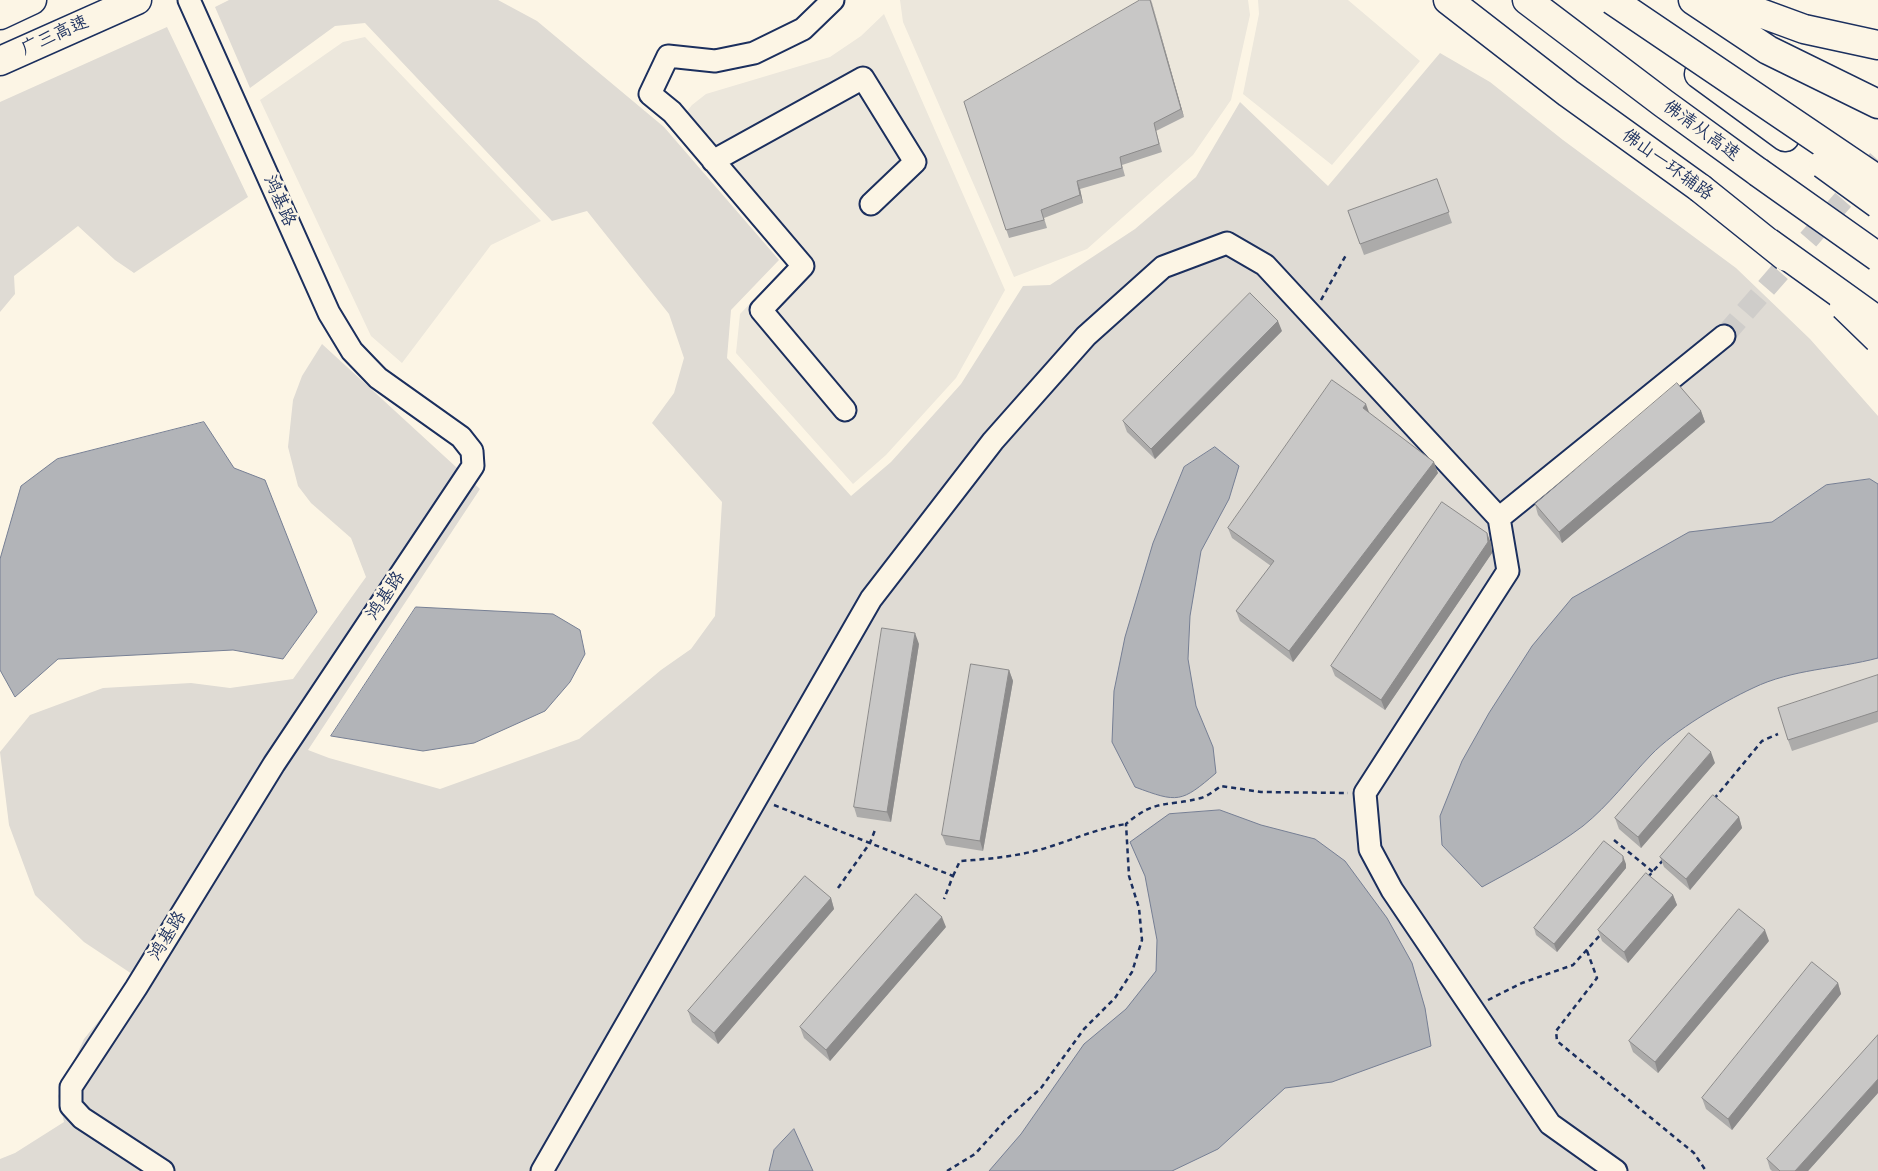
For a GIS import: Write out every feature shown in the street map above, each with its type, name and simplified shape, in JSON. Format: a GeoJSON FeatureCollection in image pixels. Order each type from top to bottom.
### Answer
{"type":"FeatureCollection","features":[{"type":"Feature","properties":{"kind":"main road"},"geometry":{"type":"LineString","coordinates":[[0,15],[32,0]]}},
{"type":"Feature","properties":{"kind":"main road","name":"广三高速"},"geometry":{"type":"LineString","coordinates":[[0,61],[137,0]]}},
{"type":"Feature","properties":{"kind":"main road","name":"佛山一环辅路"},"geometry":{"type":"LineString","coordinates":[[1448,0],[1568,93],[1700,188],[1768,242],[1856,317],[1878,339]]}},
{"type":"Feature","properties":{"kind":"main road","name":"佛清从高速"},"geometry":{"type":"LineString","coordinates":[[1527,0],[1705,134],[1878,257]]}},
{"type":"Feature","properties":{"kind":"main road"},"geometry":{"type":"LineString","coordinates":[[1601,0],[1878,204]]}},
{"type":"Feature","properties":{"kind":"main road"},"geometry":{"type":"LineString","coordinates":[[1612,0],[1878,180]]}},
{"type":"Feature","properties":{"kind":"main road"},"geometry":{"type":"LineString","coordinates":[[1693,0],[1768,50],[1878,104]]}},
{"type":"Feature","properties":{"kind":"main road"},"geometry":{"type":"LineString","coordinates":[[1726,0],[1804,30],[1878,45]]}},
{"type":"Feature","properties":{"kind":"main road"},"geometry":{"type":"LineString","coordinates":[[1768,242],[1878,321]]}},
{"type":"Feature","properties":{"kind":"street","name":"鸿基路"},"geometry":{"type":"LineString","coordinates":[[163,1171],[82,1118],[71,1106],[71,1087],[136,988],[274,764],[473,466],[472,451],[461,437],[378,378],[352,351],[329,313],[189,0]]}},
{"type":"Feature","properties":{"kind":"street"},"geometry":{"type":"LineString","coordinates":[[833,0],[803,28],[754,53],[715,61],[668,56],[650,94],[672,112],[803,266],[761,310],[846,410]]}},
{"type":"Feature","properties":{"kind":"street"},"geometry":{"type":"LineString","coordinates":[[713,161],[863,78],[916,162],[871,204]]}},
{"type":"Feature","properties":{"kind":"street"},"geometry":{"type":"LineString","coordinates":[[542,1171],[871,599],[992,441],[1086,336],[1163,267],[1227,243],[1265,265],[1500,518],[1508,571],[1365,792],[1370,849],[1392,890],[1550,1124],[1616,1171]]}},
{"type":"Feature","properties":{"kind":"street"},"geometry":{"type":"LineString","coordinates":[[1500,518],[1724,336]]}},
{"type":"Feature","properties":{"kind":"path"},"geometry":{"type":"LineString","coordinates":[[1312,315],[1346,255]]}},
{"type":"Feature","properties":{"kind":"path"},"geometry":{"type":"LineString","coordinates":[[1711,803],[1762,741],[1778,734]]}},
{"type":"Feature","properties":{"kind":"path"},"geometry":{"type":"LineString","coordinates":[[944,899],[960,861],[1000,858],[1050,847],[1098,829],[1126,824],[1137,814],[1159,804],[1203,798],[1222,786],[1261,792],[1365,792]]}},
{"type":"Feature","properties":{"kind":"path"},"geometry":{"type":"LineString","coordinates":[[756,798],[953,876]]}},
{"type":"Feature","properties":{"kind":"path"},"geometry":{"type":"LineString","coordinates":[[947,1171],[975,1154],[1004,1122],[1041,1088],[1084,1029],[1115,998],[1132,972],[1142,940],[1139,908],[1129,876],[1126,824]]}},
{"type":"Feature","properties":{"kind":"path"},"geometry":{"type":"LineString","coordinates":[[838,888],[870,843],[875,830]]}},
{"type":"Feature","properties":{"kind":"path"},"geometry":{"type":"LineString","coordinates":[[1614,840],[1653,872]]}},
{"type":"Feature","properties":{"kind":"path"},"geometry":{"type":"LineString","coordinates":[[1647,879],[1666,856]]}},
{"type":"Feature","properties":{"kind":"path"},"geometry":{"type":"LineString","coordinates":[[1472,1009],[1522,982],[1573,965],[1605,929]]}},
{"type":"Feature","properties":{"kind":"path"},"geometry":{"type":"LineString","coordinates":[[1587,951],[1597,978],[1556,1031],[1557,1041],[1694,1154],[1706,1171]]}},
{"type":"Feature","properties":{"kind":"shaded area"},"geometry":{"type":"Polygon","coordinates":[[[229,0],[498,0],[537,21],[664,127],[779,260],[731,310],[727,358],[851,496],[891,462],[961,384],[1023,286],[1050,285],[1135,229],[1196,177],[1240,102],[1328,186],[1440,53],[1490,82],[1563,140],[1736,268],[1810,339],[1878,416],[1878,1171],[0,1171],[0,1159],[15,1153],[64,1122],[58,1096],[84,1039],[135,976],[84,942],[35,895],[9,825],[0,752],[30,715],[103,688],[191,683],[230,688],[293,679],[366,577],[351,538],[311,503],[298,486],[288,447],[293,400],[302,376],[322,344],[480,489],[308,750],[329,758],[440,789],[579,739],[661,670],[691,649],[715,616],[722,502],[652,423],[674,393],[684,358],[669,314],[587,211],[552,221],[365,23],[335,26],[250,88],[215,7],[229,0]]]}},
{"type":"Feature","properties":{"kind":"shaded area"},"geometry":{"type":"Polygon","coordinates":[[[900,0],[1248,0],[1250,15],[1231,100],[1193,155],[1087,249],[1014,277],[903,22],[900,0]]]}},
{"type":"Feature","properties":{"kind":"shaded area"},"geometry":{"type":"Polygon","coordinates":[[[1258,0],[1348,0],[1420,61],[1332,165],[1243,94],[1259,14],[1258,0]]]}},
{"type":"Feature","properties":{"kind":"shaded area"},"geometry":{"type":"Polygon","coordinates":[[[884,14],[1005,290],[956,378],[886,455],[853,484],[736,353],[740,314],[788,264],[684,115],[692,105],[706,94],[830,57],[861,36],[884,14]]]}},
{"type":"Feature","properties":{"kind":"shaded area"},"geometry":{"type":"Polygon","coordinates":[[[167,27],[248,197],[134,273],[115,260],[78,226],[14,276],[15,294],[0,312],[0,102],[167,27]]]}},
{"type":"Feature","properties":{"kind":"shaded area"},"geometry":{"type":"Polygon","coordinates":[[[365,37],[541,221],[491,245],[402,363],[371,336],[260,100],[343,42],[365,37]]]}},
{"type":"Feature","properties":{"kind":"shaded area"},"geometry":{"type":"Polygon","coordinates":[[[204,422],[234,468],[265,480],[317,612],[283,659],[233,650],[58,659],[15,697],[0,670],[0,559],[21,486],[57,459],[204,422]]]}},
{"type":"Feature","properties":{"kind":"shaded area"},"geometry":{"type":"Polygon","coordinates":[[[1215,447],[1239,466],[1229,499],[1201,551],[1190,616],[1188,659],[1196,706],[1213,747],[1216,773],[1186,795],[1170,798],[1135,787],[1112,742],[1114,691],[1125,637],[1153,543],[1184,467],[1215,447]]]}},
{"type":"Feature","properties":{"kind":"shaded area"},"geometry":{"type":"Polygon","coordinates":[[[1870,479],[1878,484],[1878,658],[1783,677],[1753,688],[1713,709],[1685,727],[1651,755],[1610,801],[1583,826],[1546,851],[1482,887],[1442,845],[1440,816],[1462,761],[1489,713],[1532,646],[1572,598],[1689,532],[1772,522],[1826,485],[1870,479]]]}},
{"type":"Feature","properties":{"kind":"shaded area"},"geometry":{"type":"Polygon","coordinates":[[[416,607],[553,614],[580,630],[585,654],[570,682],[545,711],[474,743],[423,751],[331,736],[416,607]]]}},
{"type":"Feature","properties":{"kind":"shaded area"},"geometry":{"type":"Polygon","coordinates":[[[1220,810],[1261,825],[1315,839],[1345,861],[1387,918],[1412,963],[1425,1008],[1431,1046],[1332,1082],[1285,1088],[1218,1149],[1172,1171],[989,1171],[1021,1134],[1084,1044],[1126,1009],[1156,971],[1157,940],[1145,876],[1130,842],[1169,814],[1220,810]]]}},
{"type":"Feature","properties":{"kind":"shaded area"},"geometry":{"type":"Polygon","coordinates":[[[794,1129],[813,1171],[769,1171],[774,1150],[794,1129]]]}},
{"type":"Feature","properties":{"kind":"building"},"geometry":{"type":"Polygon","coordinates":[[[1140,0],[1150,0],[1181,109],[1154,123],[1159,144],[1120,157],[1122,168],[1077,181],[1080,195],[1041,210],[1044,220],[1006,230],[964,102],[1140,0]]]}},
{"type":"Feature","properties":{"kind":"building"},"geometry":{"type":"Polygon","coordinates":[[[1437,179],[1449,212],[1360,244],[1348,211],[1437,179]]]}},
{"type":"Feature","properties":{"kind":"building"},"geometry":{"type":"Polygon","coordinates":[[[1250,293],[1278,321],[1151,449],[1123,421],[1250,293]]]}},
{"type":"Feature","properties":{"kind":"building"},"geometry":{"type":"Polygon","coordinates":[[[1332,380],[1366,404],[1363,408],[1434,462],[1289,651],[1236,611],[1274,561],[1228,528],[1332,380]]]}},
{"type":"Feature","properties":{"kind":"building"},"geometry":{"type":"Polygon","coordinates":[[[1677,383],[1701,411],[1559,532],[1535,504],[1677,383]]]}},
{"type":"Feature","properties":{"kind":"building"},"geometry":{"type":"Polygon","coordinates":[[[1442,502],[1487,533],[1488,542],[1381,700],[1331,666],[1442,502]]]}},
{"type":"Feature","properties":{"kind":"building"},"geometry":{"type":"Polygon","coordinates":[[[882,628],[915,633],[887,812],[854,807],[882,628]]]}},
{"type":"Feature","properties":{"kind":"building"},"geometry":{"type":"Polygon","coordinates":[[[971,664],[1009,670],[980,841],[942,835],[971,664]]]}},
{"type":"Feature","properties":{"kind":"building"},"geometry":{"type":"Polygon","coordinates":[[[1878,675],[1878,711],[1788,740],[1778,708],[1878,675]]]}},
{"type":"Feature","properties":{"kind":"building"},"geometry":{"type":"Polygon","coordinates":[[[1689,733],[1711,752],[1638,837],[1615,818],[1689,733]]]}},
{"type":"Feature","properties":{"kind":"building"},"geometry":{"type":"Polygon","coordinates":[[[1713,795],[1739,817],[1686,879],[1660,857],[1713,795]]]}},
{"type":"Feature","properties":{"kind":"building"},"geometry":{"type":"Polygon","coordinates":[[[1604,841],[1623,856],[1623,861],[1554,944],[1534,928],[1604,841]]]}},
{"type":"Feature","properties":{"kind":"building"},"geometry":{"type":"Polygon","coordinates":[[[1646,873],[1673,895],[1624,952],[1598,930],[1646,873]]]}},
{"type":"Feature","properties":{"kind":"building"},"geometry":{"type":"Polygon","coordinates":[[[805,876],[831,898],[714,1033],[688,1011],[805,876]]]}},
{"type":"Feature","properties":{"kind":"building"},"geometry":{"type":"Polygon","coordinates":[[[916,894],[942,917],[826,1050],[800,1027],[916,894]]]}},
{"type":"Feature","properties":{"kind":"building"},"geometry":{"type":"Polygon","coordinates":[[[1739,909],[1765,930],[1655,1062],[1629,1041],[1739,909]]]}},
{"type":"Feature","properties":{"kind":"building"},"geometry":{"type":"Polygon","coordinates":[[[1812,962],[1838,983],[1728,1119],[1702,1098],[1812,962]]]}},
{"type":"Feature","properties":{"kind":"building"},"geometry":{"type":"Polygon","coordinates":[[[1878,1035],[1878,1079],[1795,1171],[1780,1171],[1767,1159],[1878,1035]]]}},
{"type":"Feature","properties":{"kind":"tunnel"},"geometry":{"type":"LineString","coordinates":[[1724,336],[1878,160]]}}]}
